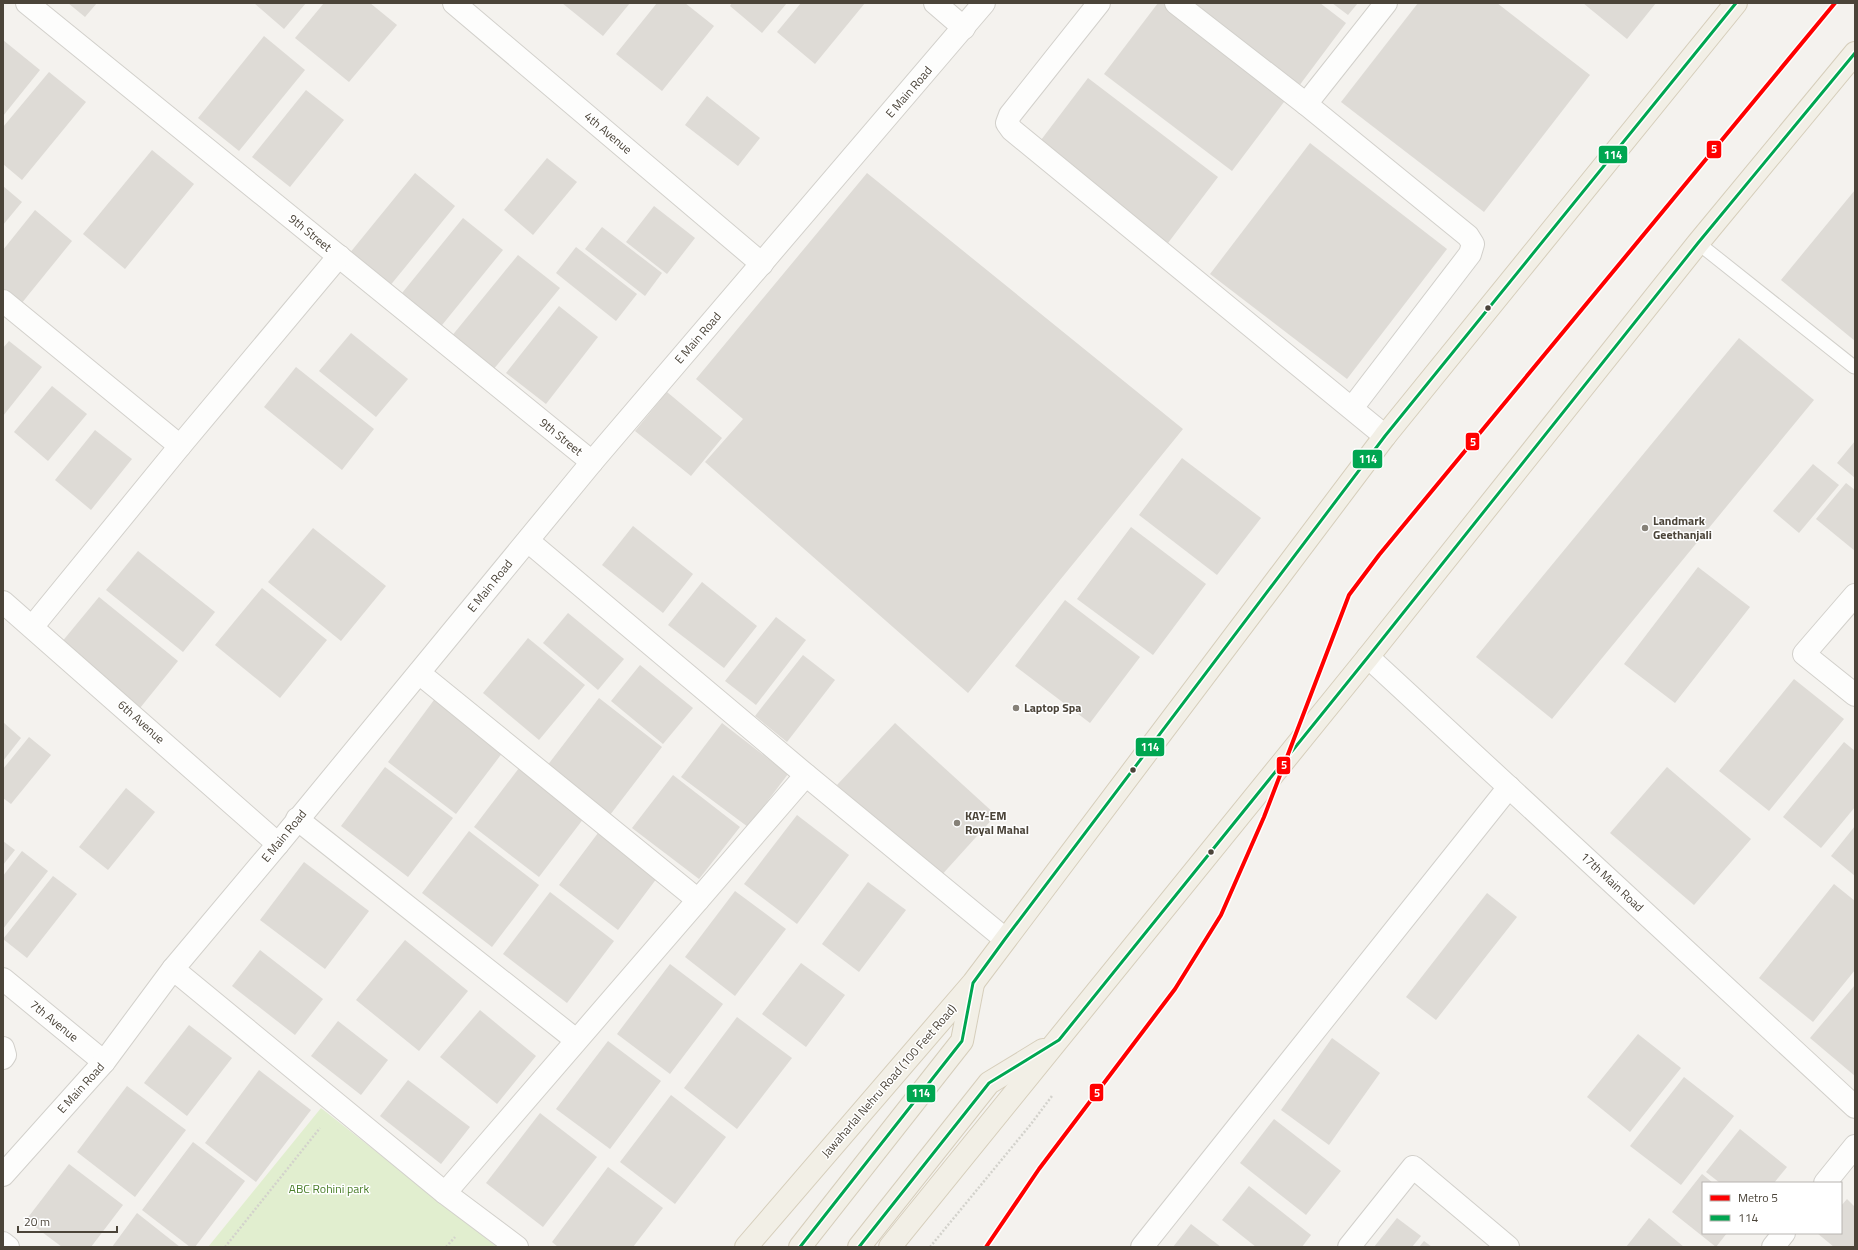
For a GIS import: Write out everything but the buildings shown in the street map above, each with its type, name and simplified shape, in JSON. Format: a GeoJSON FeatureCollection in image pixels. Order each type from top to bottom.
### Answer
{"type":"FeatureCollection","features":[{"type":"Feature","properties":{"kind":"main road","name":"Jawaharlal Nehru Road (100 Feet Road)"},"geometry":{"type":"LineString","coordinates":[[746,1247],[973,983],[1385,436],[1736,3]]}},
{"type":"Feature","properties":{"kind":"main road"},"geometry":{"type":"LineString","coordinates":[[890,1247],[1368,657],[1698,243],[1855,53]]}},
{"type":"Feature","properties":{"kind":"main road"},"geometry":{"type":"LineString","coordinates":[[800,1247],[962,1041],[973,983]]}},
{"type":"Feature","properties":{"kind":"main road"},"geometry":{"type":"LineString","coordinates":[[859,1247],[989,1084],[1059,1040]]}},
{"type":"Feature","properties":{"kind":"street","name":"9th Street"},"geometry":{"type":"LineString","coordinates":[[28,3],[592,462]]}},
{"type":"Feature","properties":{"kind":"street","name":"4th Avenue"},"geometry":{"type":"LineString","coordinates":[[454,3],[762,264]]}},
{"type":"Feature","properties":{"kind":"street"},"geometry":{"type":"LineString","coordinates":[[935,3],[964,28]]}},
{"type":"Feature","properties":{"kind":"street","name":"E Main Road"},"geometry":{"type":"LineString","coordinates":[[5,1167],[104,1062],[173,969],[278,844],[592,462],[984,3]]}},
{"type":"Feature","properties":{"kind":"street"},"geometry":{"type":"LineString","coordinates":[[1098,3],[1010,115],[1007,123],[1018,135],[1385,436]]}},
{"type":"Feature","properties":{"kind":"street"},"geometry":{"type":"LineString","coordinates":[[1176,3],[1306,104],[1468,236],[1474,244],[1470,254],[1352,408]]}},
{"type":"Feature","properties":{"kind":"street"},"geometry":{"type":"LineString","coordinates":[[1306,104],[1386,3]]}},
{"type":"Feature","properties":{"kind":"street"},"geometry":{"type":"LineString","coordinates":[[33,626],[180,446],[339,256]]}},
{"type":"Feature","properties":{"kind":"street"},"geometry":{"type":"LineString","coordinates":[[3,301],[180,446]]}},
{"type":"Feature","properties":{"kind":"street"},"geometry":{"type":"LineString","coordinates":[[528,541],[806,775],[1005,939]]}},
{"type":"Feature","properties":{"kind":"street"},"geometry":{"type":"LineString","coordinates":[[1855,595],[1804,654],[1855,695]]}},
{"type":"Feature","properties":{"kind":"street","name":"6th Avenue"},"geometry":{"type":"LineString","coordinates":[[3,602],[33,626],[278,844]]}},
{"type":"Feature","properties":{"kind":"street","name":"17th Main Road"},"geometry":{"type":"LineString","coordinates":[[1368,657],[1855,1107]]}},
{"type":"Feature","properties":{"kind":"street"},"geometry":{"type":"LineString","coordinates":[[419,672],[698,900]]}},
{"type":"Feature","properties":{"kind":"street"},"geometry":{"type":"LineString","coordinates":[[445,1193],[806,775]]}},
{"type":"Feature","properties":{"kind":"street"},"geometry":{"type":"LineString","coordinates":[[1142,1247],[1509,787]]}},
{"type":"Feature","properties":{"kind":"street"},"geometry":{"type":"LineString","coordinates":[[297,819],[576,1040]]}},
{"type":"Feature","properties":{"kind":"street"},"geometry":{"type":"LineString","coordinates":[[173,969],[445,1193],[517,1247]]}},
{"type":"Feature","properties":{"kind":"street","name":"7th Avenue"},"geometry":{"type":"LineString","coordinates":[[3,979],[104,1062]]}},
{"type":"Feature","properties":{"kind":"street"},"geometry":{"type":"LineString","coordinates":[[3,1048],[5,1055],[3,1058]]}},
{"type":"Feature","properties":{"kind":"street"},"geometry":{"type":"LineString","coordinates":[[1826,1182],[1855,1146]]}},
{"type":"Feature","properties":{"kind":"street"},"geometry":{"type":"LineString","coordinates":[[1349,1247],[1414,1167],[1508,1247]]}},
{"type":"Feature","properties":{"kind":"street"},"geometry":{"type":"LineString","coordinates":[[1773,1247],[1783,1234]]}},
{"type":"Feature","properties":{"kind":"street"},"geometry":{"type":"LineString","coordinates":[[3,1243],[8,1247]]}},
{"type":"Feature","properties":{"kind":"lane"},"geometry":{"type":"LineString","coordinates":[[1698,243],[1854,368]]}},
{"type":"Feature","properties":{"kind":"path"},"geometry":{"type":"LineString","coordinates":[[225,1247],[322,1125]]}},
{"type":"Feature","properties":{"kind":"path"},"geometry":{"type":"LineString","coordinates":[[446,1247],[457,1233]]}},
{"type":"Feature","properties":{"kind":"green space","name":"ABC Rohini park"},"geometry":{"type":"Polygon","coordinates":[[[321,1108],[497,1247],[208,1247],[321,1108]]]}},
{"type":"Feature","properties":{"kind":"metro line","name":"5"},"geometry":{"type":"LineString","coordinates":[[986,1247],[1039,1169],[1175,989],[1221,915],[1264,817],[1349,595],[1379,555],[1835,3]]}},
{"type":"Feature","properties":{"kind":"transit line","name":"114"},"geometry":{"type":"LineString","coordinates":[[800,1247],[962,1041],[973,983],[1005,939],[1385,436],[1736,3]]}},
{"type":"Feature","properties":{"kind":"transit line","name":"114"},"geometry":{"type":"LineString","coordinates":[[859,1247],[989,1083],[1059,1040],[1368,657],[1698,243],[1855,53]]}},
{"type":"Feature","properties":{"kind":"place","name":"Landmark Geethanjali"},"geometry":{"type":"Point","coordinates":[1645,528]}},
{"type":"Feature","properties":{"kind":"place","name":"Laptop Spa"},"geometry":{"type":"Point","coordinates":[1016,708]}},
{"type":"Feature","properties":{"kind":"place","name":"KAY-EM Royal Mahal"},"geometry":{"type":"Point","coordinates":[957,823]}}]}
